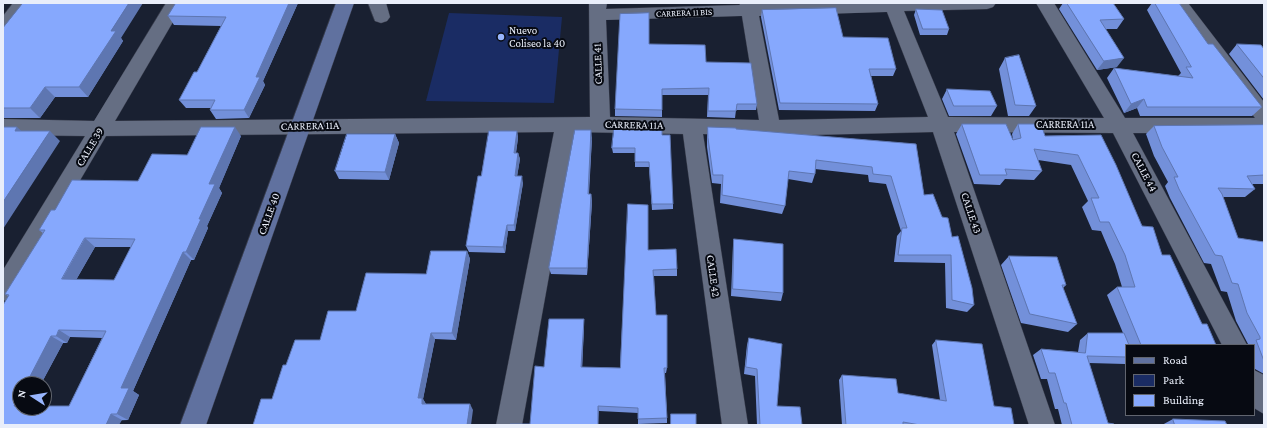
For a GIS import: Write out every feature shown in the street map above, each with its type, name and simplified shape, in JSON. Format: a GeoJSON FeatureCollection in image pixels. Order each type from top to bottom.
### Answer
{"type":"FeatureCollection","features":[{"type":"Feature","properties":{"kind":"street"},"geometry":{"type":"LineString","coordinates":[[3,28],[22,3]]}},
{"type":"Feature","properties":{"kind":"street","name":"CALLE 39"},"geometry":{"type":"LineString","coordinates":[[3,291],[175,3]]}},
{"type":"Feature","properties":{"kind":"street","name":"CALLE 40"},"geometry":{"type":"LineString","coordinates":[[193,425],[345,3]]}},
{"type":"Feature","properties":{"kind":"street","name":"CARRERA 11 BIS"},"geometry":{"type":"LineString","coordinates":[[598,9],[987,3]]}},
{"type":"Feature","properties":{"kind":"street","name":"CALLE 44"},"geometry":{"type":"LineString","coordinates":[[1045,3],[1119,125],[1234,344]]}},
{"type":"Feature","properties":{"kind":"street"},"geometry":{"type":"LineString","coordinates":[[1164,3],[1179,3],[1264,116]]}},
{"type":"Feature","properties":{"kind":"street","name":"CALLE 43"},"geometry":{"type":"LineString","coordinates":[[893,4],[941,124],[1042,425]]}},
{"type":"Feature","properties":{"kind":"street"},"geometry":{"type":"LineString","coordinates":[[749,7],[770,128]]}},
{"type":"Feature","properties":{"kind":"street","name":"CALLE 41"},"geometry":{"type":"LineString","coordinates":[[598,9],[600,125]]}},
{"type":"Feature","properties":{"kind":"street"},"geometry":{"type":"LineString","coordinates":[[509,425],[566,124]]}},
{"type":"Feature","properties":{"kind":"street","name":"CARRERA 11A"},"geometry":{"type":"LineString","coordinates":[[3,126],[101,129],[566,124],[770,128],[941,124],[1264,126]]}},
{"type":"Feature","properties":{"kind":"street","name":"CALLE 42"},"geometry":{"type":"LineString","coordinates":[[692,126],[735,425]]}},
{"type":"Feature","properties":{"kind":"street"},"geometry":{"type":"LineString","coordinates":[[1255,384],[1264,401]]}},
{"type":"Feature","properties":{"kind":"green space","name":"Nuevo Coliseo la 40"},"geometry":{"type":"Polygon","coordinates":[[[449,13],[562,17],[554,103],[426,101],[449,13]]]}},
{"type":"Feature","properties":{"kind":"building"},"geometry":{"type":"Polygon","coordinates":[[[23,3],[129,3],[111,31],[116,31],[79,87],[45,87],[30,108],[3,108],[3,28],[23,3]]]}},
{"type":"Feature","properties":{"kind":"building"},"geometry":{"type":"Polygon","coordinates":[[[176,3],[289,3],[256,77],[260,77],[244,110],[210,110],[215,100],[179,100],[194,72],[197,72],[226,17],[168,16],[176,3]]]}},
{"type":"Feature","properties":{"kind":"building"},"geometry":{"type":"Polygon","coordinates":[[[1067,3],[1113,3],[1124,19],[1100,20],[1124,58],[1104,61],[1067,3]]]}},
{"type":"Feature","properties":{"kind":"building"},"geometry":{"type":"Polygon","coordinates":[[[1155,3],[1179,3],[1208,44],[1213,44],[1262,107],[1147,107],[1144,99],[1131,104],[1114,68],[1193,78],[1186,67],[1191,67],[1155,3]]]}},
{"type":"Feature","properties":{"kind":"building"},"geometry":{"type":"Polygon","coordinates":[[[836,8],[843,37],[888,38],[896,69],[869,69],[878,104],[780,103],[762,10],[836,8]]]}},
{"type":"Feature","properties":{"kind":"building"},"geometry":{"type":"Polygon","coordinates":[[[916,9],[942,10],[949,29],[923,29],[916,9]]]}},
{"type":"Feature","properties":{"kind":"building"},"geometry":{"type":"Polygon","coordinates":[[[649,13],[649,44],[705,45],[706,62],[751,63],[757,104],[737,104],[736,111],[708,111],[709,88],[662,89],[662,110],[615,109],[620,14],[649,13]]]}},
{"type":"Feature","properties":{"kind":"building"},"geometry":{"type":"Polygon","coordinates":[[[1237,44],[1261,45],[1264,49],[1264,78],[1237,44]]]}},
{"type":"Feature","properties":{"kind":"building"},"geometry":{"type":"Polygon","coordinates":[[[1019,55],[1036,106],[1015,105],[1005,58],[1019,55]]]}},
{"type":"Feature","properties":{"kind":"building"},"geometry":{"type":"Polygon","coordinates":[[[947,89],[990,91],[997,106],[954,106],[947,89]]]}},
{"type":"Feature","properties":{"kind":"building"},"geometry":{"type":"Polygon","coordinates":[[[962,124],[1006,124],[1013,140],[1021,138],[1018,124],[1041,124],[1045,136],[1101,135],[1116,165],[1142,226],[1153,227],[1162,255],[1170,255],[1202,324],[1207,324],[1216,344],[1141,344],[1117,287],[1135,287],[1125,255],[1109,222],[1100,222],[1091,198],[1099,198],[1078,155],[1034,149],[1042,171],[1005,169],[1007,175],[980,175],[962,124]]]}},
{"type":"Feature","properties":{"kind":"building"},"geometry":{"type":"Polygon","coordinates":[[[1264,125],[1264,175],[1247,176],[1255,189],[1218,188],[1222,194],[1238,238],[1264,242],[1264,361],[1256,340],[1260,339],[1260,337],[1247,313],[1238,284],[1232,283],[1222,256],[1215,255],[1179,189],[1174,177],[1178,177],[1162,147],[1154,126],[1264,125]]]}},
{"type":"Feature","properties":{"kind":"building"},"geometry":{"type":"Polygon","coordinates":[[[3,127],[17,127],[15,131],[50,131],[3,202],[3,127]]]}},
{"type":"Feature","properties":{"kind":"building"},"geometry":{"type":"Polygon","coordinates":[[[201,127],[235,127],[209,184],[215,184],[199,219],[201,219],[186,252],[183,252],[121,388],[129,388],[117,414],[111,414],[106,425],[3,425],[3,305],[9,295],[5,294],[45,230],[39,230],[51,210],[55,210],[72,180],[138,181],[152,154],[187,155],[201,127]],[[85,238],[62,279],[114,280],[135,239],[85,238]],[[59,330],[56,336],[51,336],[30,376],[12,376],[12,416],[52,416],[52,406],[69,406],[106,331],[59,330]]]}},
{"type":"Feature","properties":{"kind":"building"},"geometry":{"type":"Polygon","coordinates":[[[708,127],[736,128],[916,144],[924,195],[933,194],[942,217],[948,218],[952,237],[958,236],[972,288],[974,305],[952,300],[951,255],[898,255],[902,228],[907,228],[891,176],[873,174],[872,167],[816,160],[815,174],[789,171],[785,206],[722,195],[723,175],[713,175],[708,127]]]}},
{"type":"Feature","properties":{"kind":"building"},"geometry":{"type":"Polygon","coordinates":[[[614,129],[662,130],[662,135],[670,135],[673,204],[652,204],[649,162],[635,162],[635,148],[612,148],[614,129]]]}},
{"type":"Feature","properties":{"kind":"building"},"geometry":{"type":"Polygon","coordinates":[[[575,130],[591,130],[588,194],[591,194],[587,268],[549,268],[575,130]]]}},
{"type":"Feature","properties":{"kind":"building"},"geometry":{"type":"Polygon","coordinates":[[[489,131],[517,131],[514,153],[518,153],[515,176],[522,176],[514,225],[507,225],[503,247],[466,246],[478,176],[481,176],[489,131]]]}},
{"type":"Feature","properties":{"kind":"building"},"geometry":{"type":"Polygon","coordinates":[[[347,134],[395,134],[385,172],[335,171],[347,134]]]}},
{"type":"Feature","properties":{"kind":"building"},"geometry":{"type":"Polygon","coordinates":[[[628,204],[648,205],[648,250],[676,249],[677,269],[653,270],[656,315],[667,315],[667,368],[664,368],[667,418],[638,419],[638,408],[598,406],[598,425],[510,425],[530,424],[535,366],[544,367],[549,319],[584,319],[581,367],[620,368],[628,204]]]}},
{"type":"Feature","properties":{"kind":"building"},"geometry":{"type":"Polygon","coordinates":[[[734,239],[783,244],[783,293],[733,289],[734,239]]]}},
{"type":"Feature","properties":{"kind":"building"},"geometry":{"type":"Polygon","coordinates":[[[431,251],[467,251],[452,333],[431,333],[418,398],[422,398],[422,404],[470,404],[467,425],[253,425],[261,399],[272,399],[283,365],[286,365],[295,340],[320,340],[328,311],[356,311],[366,273],[426,274],[431,251]]]}},
{"type":"Feature","properties":{"kind":"building"},"geometry":{"type":"Polygon","coordinates":[[[1009,256],[1057,257],[1066,285],[1062,285],[1077,324],[1030,314],[1009,256]]]}},
{"type":"Feature","properties":{"kind":"building"},"geometry":{"type":"Polygon","coordinates":[[[1088,333],[1124,333],[1129,344],[1125,344],[1125,357],[1087,356],[1108,423],[1115,425],[1072,425],[1055,373],[1049,373],[1041,349],[1085,353],[1088,333]]]}},
{"type":"Feature","properties":{"kind":"building"},"geometry":{"type":"Polygon","coordinates":[[[749,338],[782,344],[777,406],[800,407],[802,425],[760,425],[757,369],[746,367],[749,338]]]}},
{"type":"Feature","properties":{"kind":"building"},"geometry":{"type":"Polygon","coordinates":[[[936,340],[982,344],[994,406],[1011,408],[1014,425],[920,425],[903,422],[903,425],[846,425],[842,375],[896,379],[898,393],[946,401],[936,340]]]}},
{"type":"Feature","properties":{"kind":"building"},"geometry":{"type":"Polygon","coordinates":[[[671,414],[696,414],[696,425],[671,425],[671,414]]]}},
{"type":"Feature","properties":{"kind":"building"},"geometry":{"type":"Polygon","coordinates":[[[1173,419],[1225,421],[1227,425],[1175,425],[1173,419]]]}},
{"type":"Feature","properties":{"kind":"place","name":"Nuevo Coliseo la 40"},"geometry":{"type":"Point","coordinates":[501,37]}}]}
